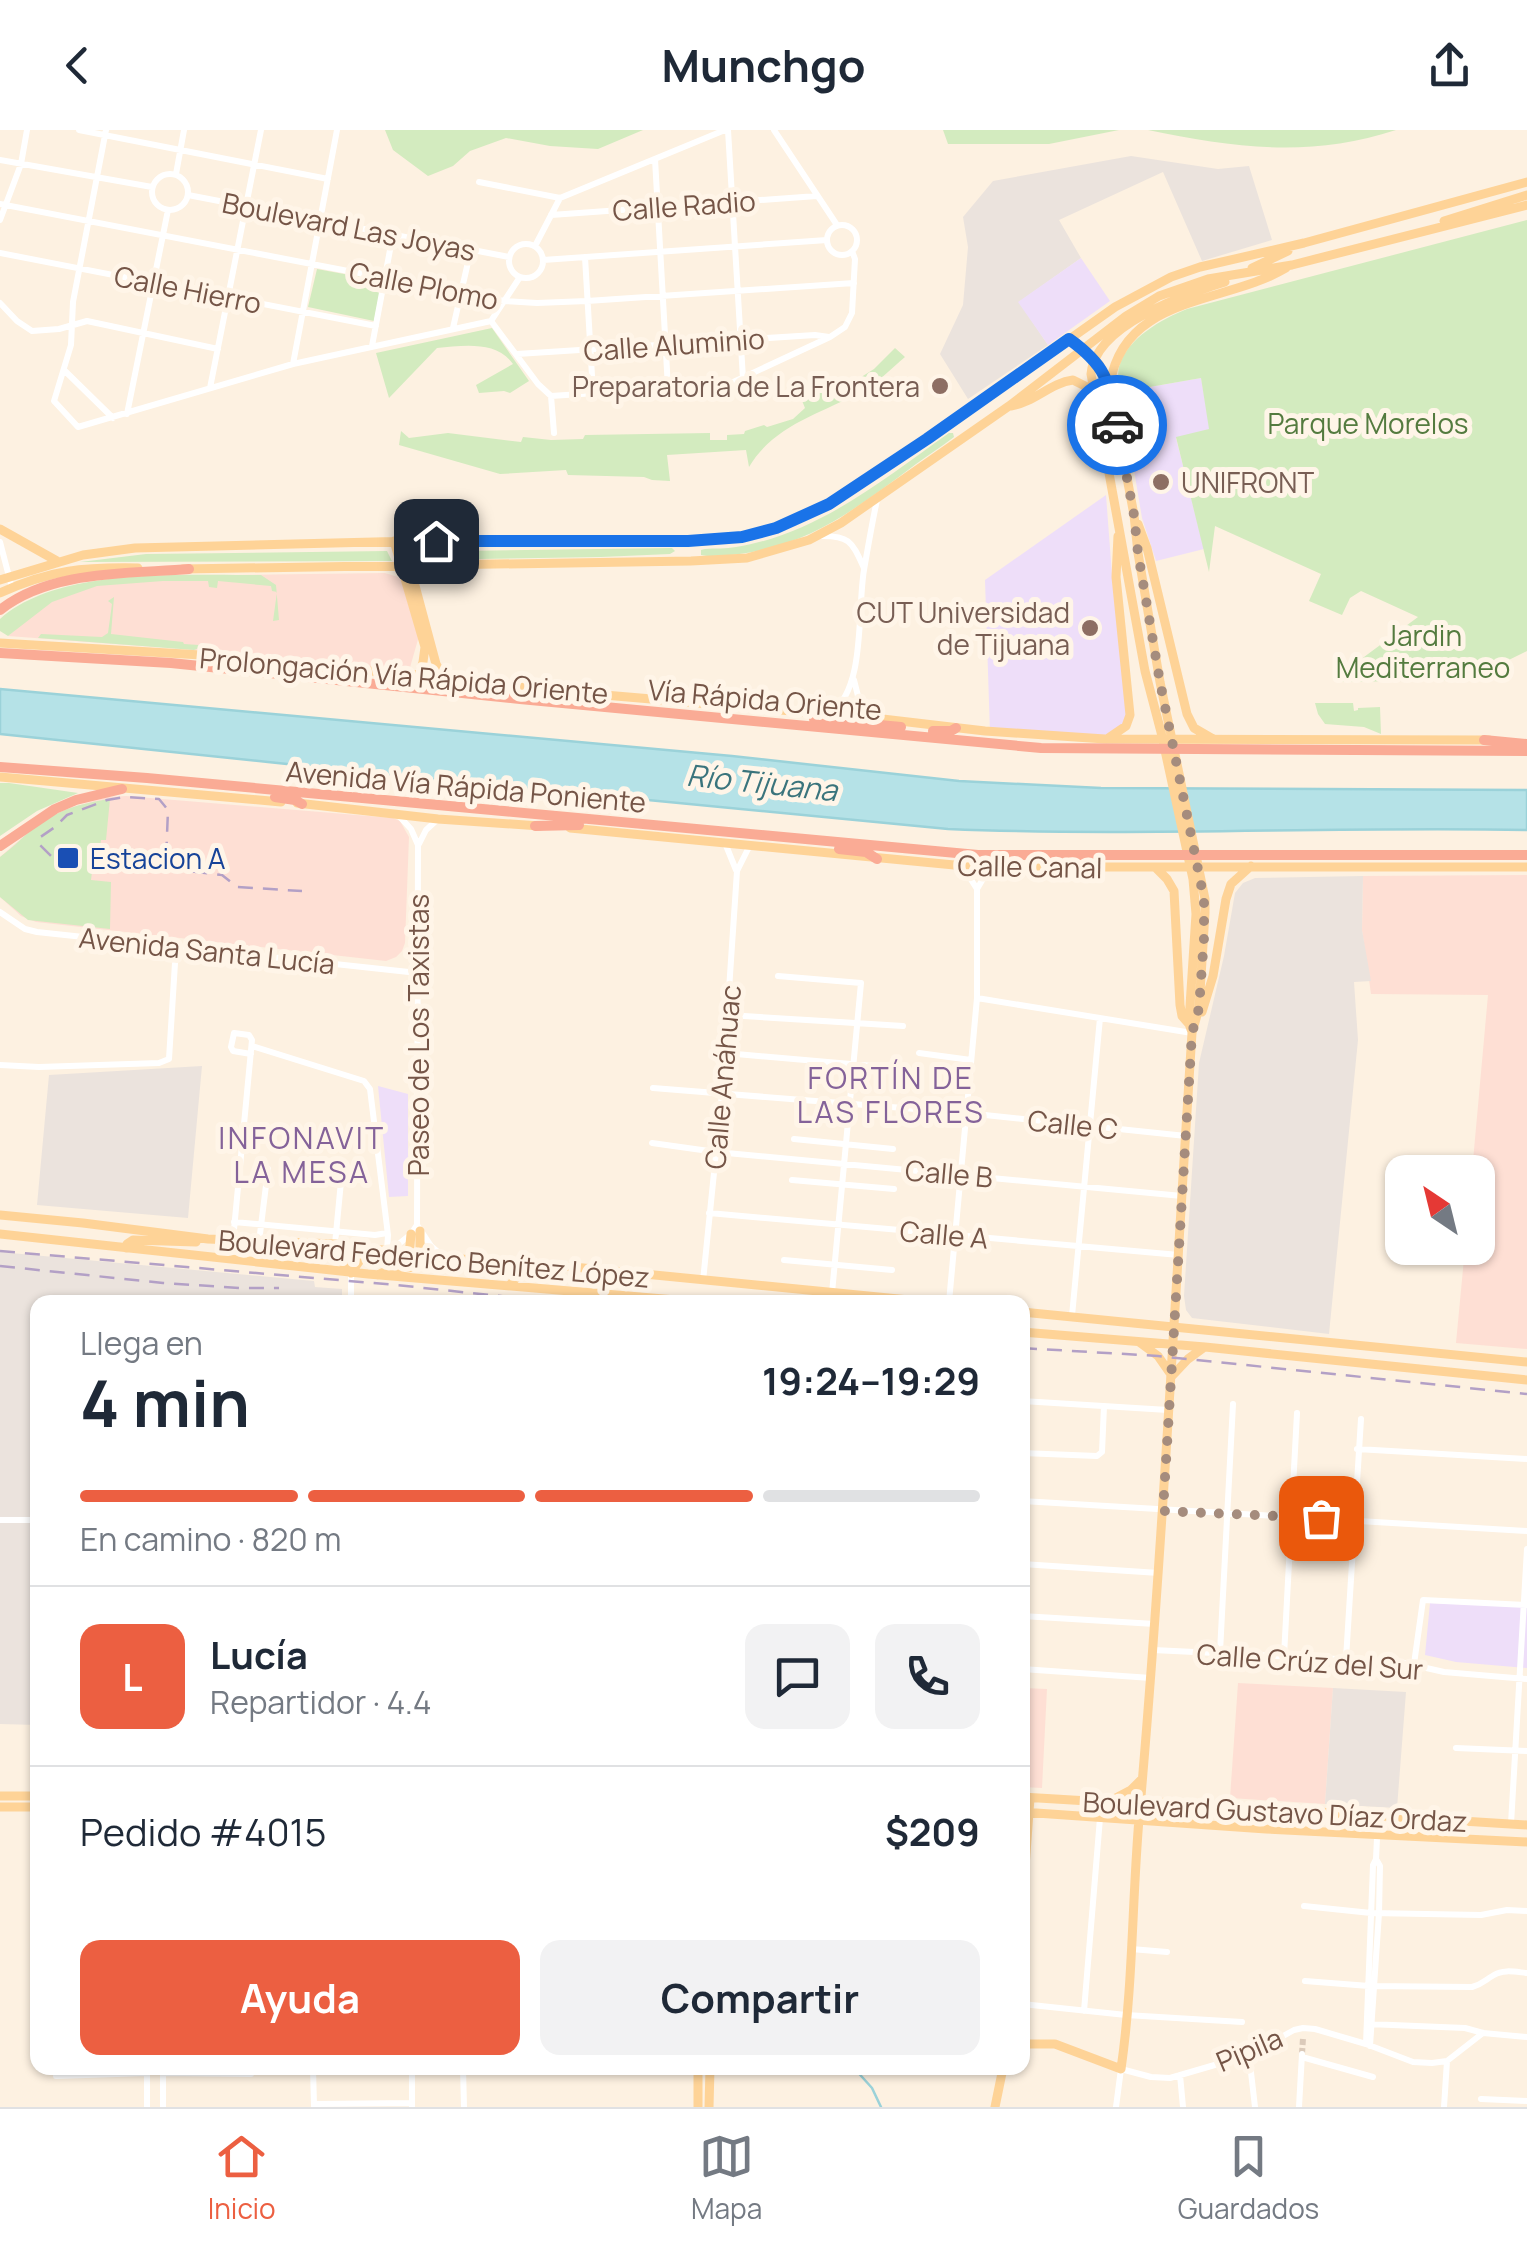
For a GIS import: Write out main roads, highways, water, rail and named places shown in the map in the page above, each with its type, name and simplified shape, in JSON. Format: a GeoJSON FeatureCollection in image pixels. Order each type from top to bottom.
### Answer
{"type":"FeatureCollection","features":[{"type":"Feature","properties":{"kind":"highway"},"geometry":{"type":"LineString","coordinates":[[0,610],[19,596],[47,585],[189,569]]}},
{"type":"Feature","properties":{"kind":"highway","name":"Vía Rápida Oriente"},"geometry":{"type":"LineString","coordinates":[[0,653],[172,662],[1041,748],[1527,745]]}},
{"type":"Feature","properties":{"kind":"highway"},"geometry":{"type":"LineString","coordinates":[[172,662],[187,659],[291,668],[303,665]]}},
{"type":"Feature","properties":{"kind":"highway"},"geometry":{"type":"LineString","coordinates":[[581,693],[590,698],[679,709],[689,714]]}},
{"type":"Feature","properties":{"kind":"highway"},"geometry":{"type":"LineString","coordinates":[[796,724],[812,719],[944,732],[956,728]]}},
{"type":"Feature","properties":{"kind":"highway"},"geometry":{"type":"LineString","coordinates":[[1484,740],[1527,745]]}},
{"type":"Feature","properties":{"kind":"highway","name":"Avenida Vía Rápida Poniente"},"geometry":{"type":"LineString","coordinates":[[0,766],[998,856],[1527,861]]}},
{"type":"Feature","properties":{"kind":"highway"},"geometry":{"type":"LineString","coordinates":[[212,784],[302,804]]}},
{"type":"Feature","properties":{"kind":"highway"},"geometry":{"type":"LineString","coordinates":[[0,846],[55,809],[122,789]]}},
{"type":"Feature","properties":{"kind":"highway"},"geometry":{"type":"LineString","coordinates":[[535,826],[632,824]]}},
{"type":"Feature","properties":{"kind":"highway"},"geometry":{"type":"LineString","coordinates":[[740,833],[866,852],[877,859]]}},
{"type":"Feature","properties":{"kind":"highway"},"geometry":{"type":"LineString","coordinates":[[1483,867],[1491,862],[1527,861]]}},
{"type":"Feature","properties":{"kind":"main road"},"geometry":{"type":"LineString","coordinates":[[0,593],[7,582],[57,562],[135,548],[398,541],[688,541],[742,537],[776,528],[829,504],[956,420],[1114,307],[1171,277],[1527,182]]}},
{"type":"Feature","properties":{"kind":"main road"},"geometry":{"type":"LineString","coordinates":[[1434,228],[1445,220],[1527,195]]}},
{"type":"Feature","properties":{"kind":"main road"},"geometry":{"type":"LineString","coordinates":[[7,582],[83,568],[737,559],[784,548],[816,536],[877,499],[1159,296],[1208,280],[1292,265],[1527,205]]}},
{"type":"Feature","properties":{"kind":"main road"},"geometry":{"type":"LineString","coordinates":[[1165,731],[1145,671],[1095,397],[1094,360],[1115,336],[1144,316],[1304,243]]}},
{"type":"Feature","properties":{"kind":"main road"},"geometry":{"type":"LineString","coordinates":[[1110,387],[1119,352],[1146,324],[1178,306],[1254,284],[1292,265]]}},
{"type":"Feature","properties":{"kind":"main road"},"geometry":{"type":"LineString","coordinates":[[1069,339],[1104,371],[1110,387],[1134,515],[1165,731],[1197,879],[1170,1410],[1139,1820]]}},
{"type":"Feature","properties":{"kind":"main road"},"geometry":{"type":"LineString","coordinates":[[1009,406],[1024,404],[1056,384],[1073,380],[1095,397]]}},
{"type":"Feature","properties":{"kind":"main road"},"geometry":{"type":"LineString","coordinates":[[932,460],[954,440],[958,433],[956,420]]}},
{"type":"Feature","properties":{"kind":"main road"},"geometry":{"type":"LineString","coordinates":[[1134,515],[1147,548],[1187,714],[1194,728],[1220,741]]}},
{"type":"Feature","properties":{"kind":"main road"},"geometry":{"type":"LineString","coordinates":[[1105,739],[1126,726],[1130,715],[1116,577],[1119,523]]}},
{"type":"Feature","properties":{"kind":"main road"},"geometry":{"type":"LineString","coordinates":[[0,528],[57,562]]}},
{"type":"Feature","properties":{"kind":"main road"},"geometry":{"type":"LineString","coordinates":[[398,541],[443,677]]}},
{"type":"Feature","properties":{"kind":"main road"},"geometry":{"type":"LineString","coordinates":[[405,566],[424,646],[419,676]]}},
{"type":"Feature","properties":{"kind":"main road","name":"Prolongación Vía Rápida Oriente"},"geometry":{"type":"LineString","coordinates":[[0,644],[202,655],[1105,739],[1484,740]]}},
{"type":"Feature","properties":{"kind":"main road","name":"Avenida Vía Rápida Poniente"},"geometry":{"type":"LineString","coordinates":[[0,777],[535,826]]}},
{"type":"Feature","properties":{"kind":"main road","name":"Calle Canal"},"geometry":{"type":"LineString","coordinates":[[535,826],[963,867],[1483,867]]}},
{"type":"Feature","properties":{"kind":"main road"},"geometry":{"type":"LineString","coordinates":[[1192,1027],[1209,994],[1230,884],[1251,866]]}},
{"type":"Feature","properties":{"kind":"main road"},"geometry":{"type":"LineString","coordinates":[[1155,867],[1174,892],[1180,1005],[1182,1016],[1192,1027]]}},
{"type":"Feature","properties":{"kind":"main road","name":"Boulevard Federico Benítez López"},"geometry":{"type":"LineString","coordinates":[[0,1216],[228,1241],[335,1244],[414,1256],[518,1262],[854,1295]]}},
{"type":"Feature","properties":{"kind":"main road"},"geometry":{"type":"LineString","coordinates":[[378,1275],[420,1264],[414,1256],[416,1230]]}},
{"type":"Feature","properties":{"kind":"main road","name":"Boulevard Federico Benítez López"},"geometry":{"type":"LineString","coordinates":[[0,1234],[351,1273],[621,1295]]}},
{"type":"Feature","properties":{"kind":"main road"},"geometry":{"type":"LineString","coordinates":[[126,1248],[133,1240],[228,1241]]}},
{"type":"Feature","properties":{"kind":"main road"},"geometry":{"type":"LineString","coordinates":[[279,1244],[336,1257],[351,1273]]}},
{"type":"Feature","properties":{"kind":"main road"},"geometry":{"type":"LineString","coordinates":[[351,1273],[365,1256],[414,1256],[460,1263],[476,1260]]}},
{"type":"Feature","properties":{"kind":"main road"},"geometry":{"type":"LineString","coordinates":[[510,1285],[522,1271],[518,1262]]}},
{"type":"Feature","properties":{"kind":"main road"},"geometry":{"type":"LineString","coordinates":[[1030,1313],[1527,1362]]}},
{"type":"Feature","properties":{"kind":"main road"},"geometry":{"type":"LineString","coordinates":[[1030,1333],[1527,1380]]}},
{"type":"Feature","properties":{"kind":"main road"},"geometry":{"type":"LineString","coordinates":[[1139,1342],[1158,1356],[1172,1376]]}},
{"type":"Feature","properties":{"kind":"main road"},"geometry":{"type":"LineString","coordinates":[[1172,1376],[1205,1347]]}},
{"type":"Feature","properties":{"kind":"main road"},"geometry":{"type":"LineString","coordinates":[[1105,1802],[1131,1790],[1143,1777]]}},
{"type":"Feature","properties":{"kind":"main road"},"geometry":{"type":"LineString","coordinates":[[0,1796],[30,1796]]}},
{"type":"Feature","properties":{"kind":"main road","name":"Boulevard Gustavo Díaz Ordaz"},"geometry":{"type":"LineString","coordinates":[[1030,1797],[1527,1825]]}},
{"type":"Feature","properties":{"kind":"main road"},"geometry":{"type":"LineString","coordinates":[[0,1807],[30,1807]]}},
{"type":"Feature","properties":{"kind":"main road","name":"Boulevard Gustavo Díaz Ordaz"},"geometry":{"type":"LineString","coordinates":[[1030,1816],[1527,1842]]}},
{"type":"Feature","properties":{"kind":"main road","name":"Pipila"},"geometry":{"type":"LineString","coordinates":[[1030,2044],[1055,2044],[1121,2069],[1139,1820]]}},
{"type":"Feature","properties":{"kind":"main road"},"geometry":{"type":"LineString","coordinates":[[698,2075],[698,2107]]}},
{"type":"Feature","properties":{"kind":"main road"},"geometry":{"type":"LineString","coordinates":[[709,2107],[710,2075]]}},
{"type":"Feature","properties":{"kind":"main road"},"geometry":{"type":"LineString","coordinates":[[995,2107],[1002,2075]]}},
{"type":"Feature","properties":{"kind":"water","name":"Río Tijuana"},"geometry":{"type":"Polygon","coordinates":[[[0,689],[732,756],[959,781],[1101,788],[1527,790],[1527,830],[948,829],[0,734],[0,689]]]}},
{"type":"Feature","properties":{"kind":"waterway"},"geometry":{"type":"LineString","coordinates":[[860,2075],[881,2107]]}},
{"type":"Feature","properties":{"kind":"tunnel"},"geometry":{"type":"LineString","coordinates":[[1302,2054],[1303,2038]]}},
{"type":"Feature","properties":{"kind":"railway"},"geometry":{"type":"LineString","coordinates":[[69,854],[64,862],[57,862],[40,845],[39,838],[67,815],[107,800],[159,799],[168,810],[166,860],[171,869],[222,875],[237,887],[302,891]]}},
{"type":"Feature","properties":{"kind":"railway"},"geometry":{"type":"LineString","coordinates":[[0,1251],[490,1295]]}},
{"type":"Feature","properties":{"kind":"railway"},"geometry":{"type":"LineString","coordinates":[[0,1266],[163,1283],[279,1288]]}},
{"type":"Feature","properties":{"kind":"railway"},"geometry":{"type":"LineString","coordinates":[[1030,1348],[1158,1356],[1527,1394]]}},
{"type":"Feature","properties":{"kind":"place","name":"Preparatoria de La Frontera"},"geometry":{"type":"Point","coordinates":[940,386]}},
{"type":"Feature","properties":{"kind":"place","name":"UNIFRONT"},"geometry":{"type":"Point","coordinates":[1161,482]}},
{"type":"Feature","properties":{"kind":"place","name":"CUT Universidad de Tijuana"},"geometry":{"type":"Point","coordinates":[1090,628]}},
{"type":"Feature","properties":{"kind":"place","name":"Estacion A"},"geometry":{"type":"Point","coordinates":[68,858]}},
{"type":"Feature","properties":{"kind":"district","name":"FORTÍN DE LAS FLORES"},"geometry":{"type":"Point","coordinates":[891,1094]}},
{"type":"Feature","properties":{"kind":"district","name":"INFONAVIT LA MESA"},"geometry":{"type":"Point","coordinates":[302,1154]}},
{"type":"Feature","properties":{"kind":"park label","name":"Parque Morelos"},"geometry":{"type":"Point","coordinates":[1368,423]}},
{"type":"Feature","properties":{"kind":"park label","name":"Jardin Mediterraneo"},"geometry":{"type":"Point","coordinates":[1423,651]}}]}
